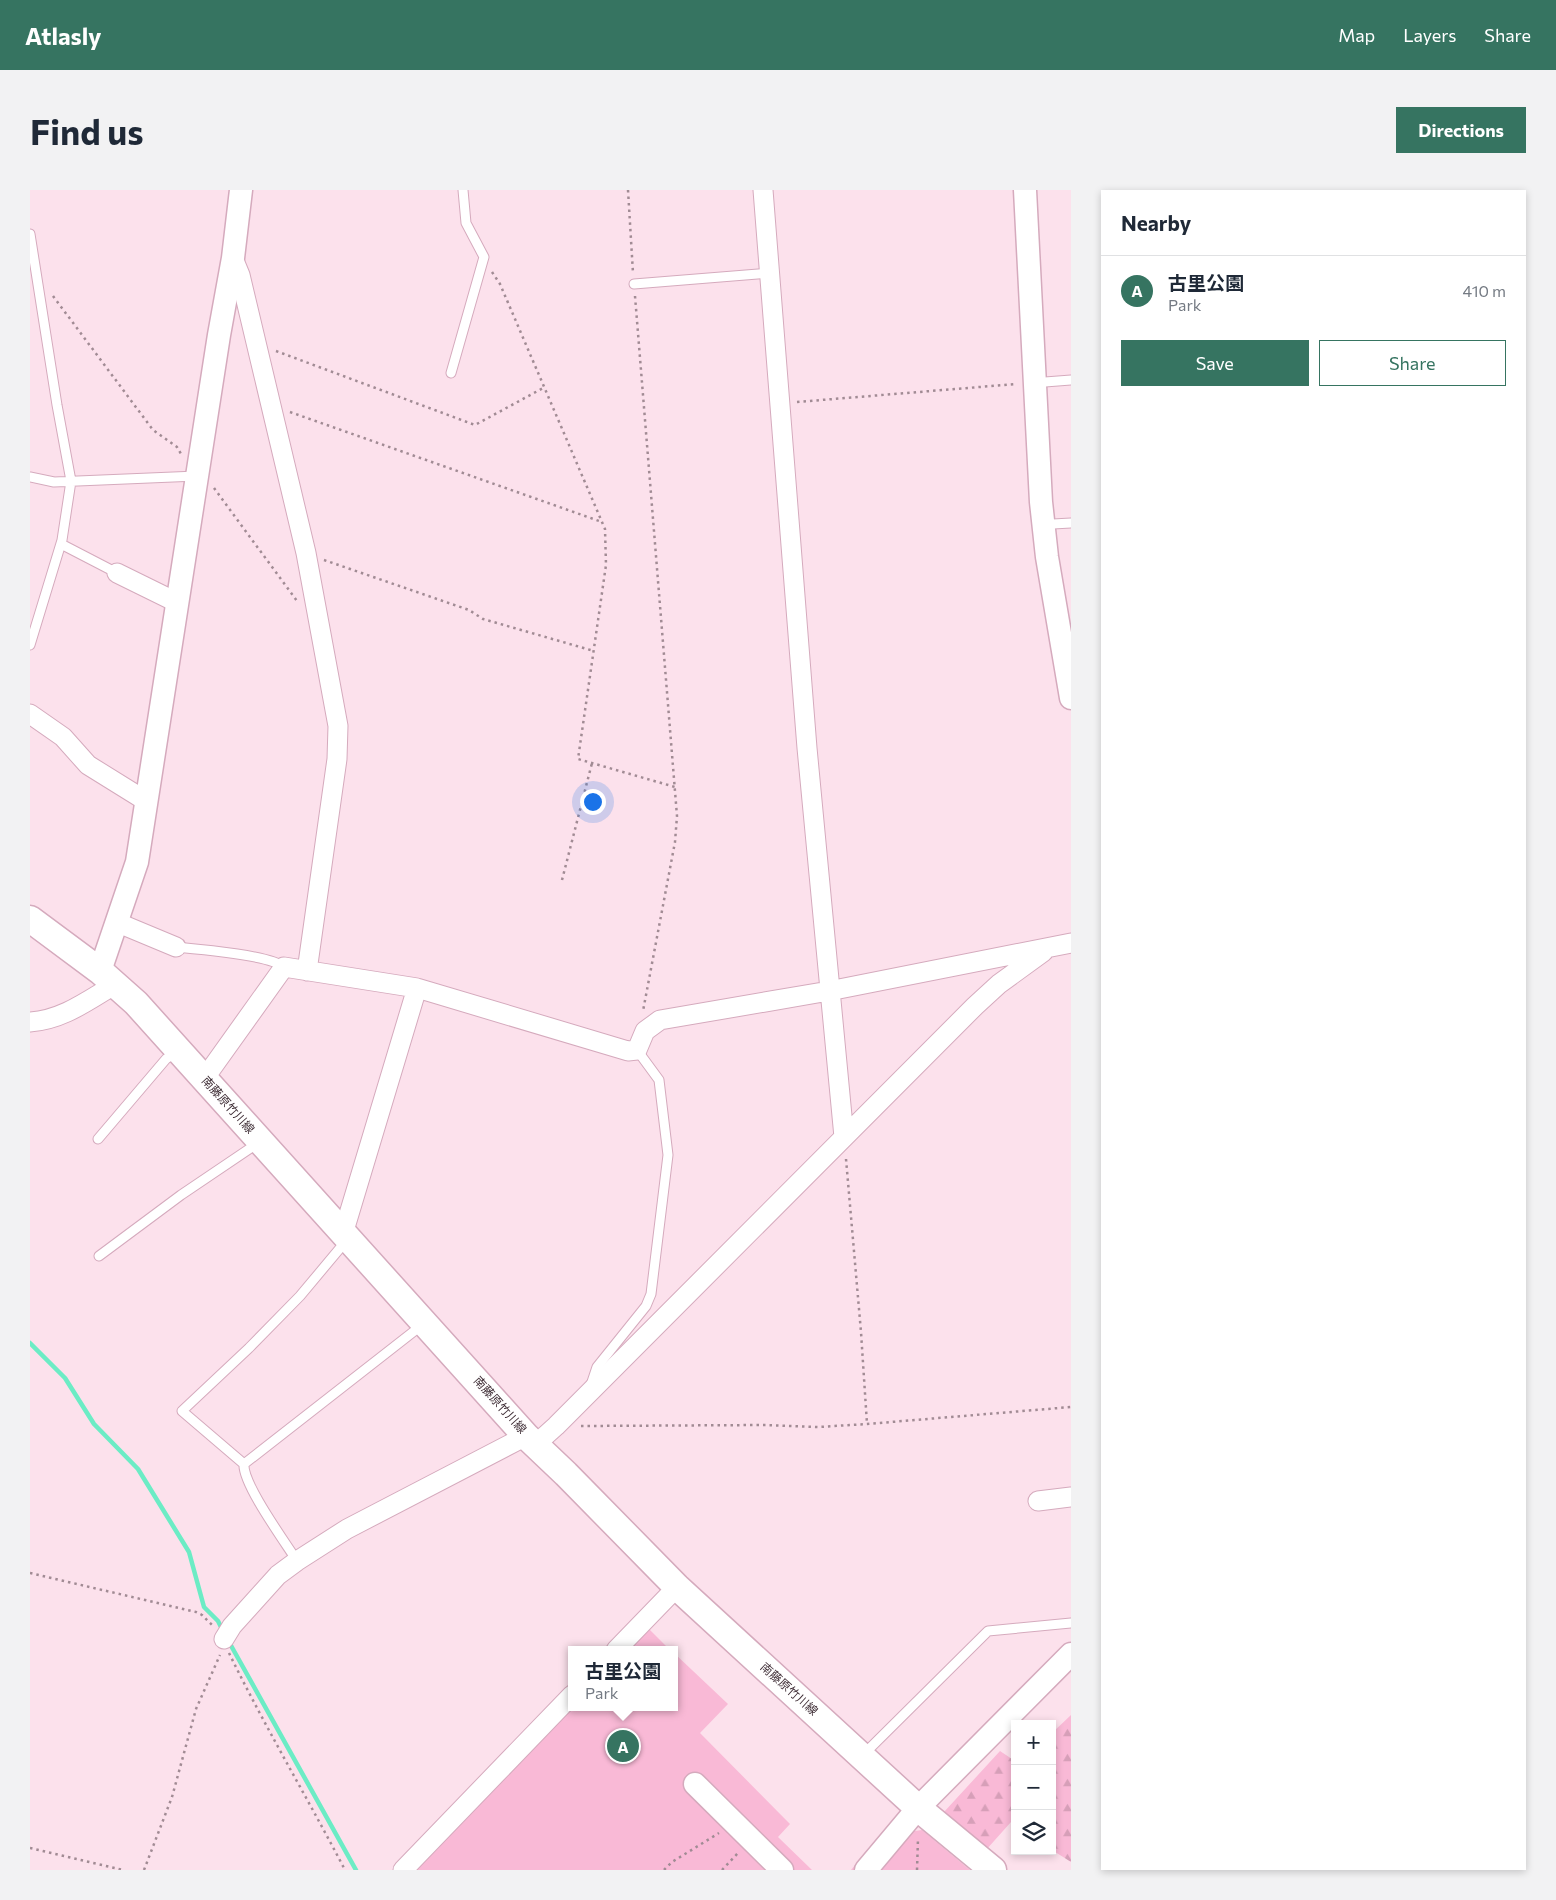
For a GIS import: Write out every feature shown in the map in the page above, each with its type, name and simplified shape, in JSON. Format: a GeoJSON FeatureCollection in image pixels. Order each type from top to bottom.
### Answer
{"type":"FeatureCollection","features":[{"type":"Feature","properties":{"kind":"main road","name":"南藤原竹川線"},"geometry":{"type":"LineString","coordinates":[[30,919],[107,978],[136,1003],[531,1440],[676,1587],[918,1808],[992,1870]]}},
{"type":"Feature","properties":{"kind":"street"},"geometry":{"type":"LineString","coordinates":[[30,1022],[48,1020],[67,1013],[107,978],[116,922],[137,862],[219,335],[233,258],[241,190]]}},
{"type":"Feature","properties":{"kind":"street"},"geometry":{"type":"LineString","coordinates":[[762,190],[781,403],[807,748],[844,1137]]}},
{"type":"Feature","properties":{"kind":"street"},"geometry":{"type":"LineString","coordinates":[[1025,190],[1040,382],[1041,502],[1047,558],[1071,698]]}},
{"type":"Feature","properties":{"kind":"street"},"geometry":{"type":"LineString","coordinates":[[233,258],[240,275],[306,554],[338,726],[337,759],[307,971]]}},
{"type":"Feature","properties":{"kind":"street"},"geometry":{"type":"LineString","coordinates":[[117,573],[178,603]]}},
{"type":"Feature","properties":{"kind":"street"},"geometry":{"type":"LineString","coordinates":[[30,714],[63,737],[88,765],[146,802]]}},
{"type":"Feature","properties":{"kind":"street"},"geometry":{"type":"LineString","coordinates":[[116,922],[176,947]]}},
{"type":"Feature","properties":{"kind":"street"},"geometry":{"type":"LineString","coordinates":[[204,1079],[284,967],[417,988],[628,1051],[637,1050],[645,1031],[660,1020],[829,991],[1071,943]]}},
{"type":"Feature","properties":{"kind":"street"},"geometry":{"type":"LineString","coordinates":[[226,1639],[278,1575],[297,1561],[347,1529],[531,1440],[556,1426],[975,1006],[999,984],[1048,948]]}},
{"type":"Feature","properties":{"kind":"street"},"geometry":{"type":"LineString","coordinates":[[346,1236],[417,988]]}},
{"type":"Feature","properties":{"kind":"street"},"geometry":{"type":"LineString","coordinates":[[1038,1501],[1071,1497]]}},
{"type":"Feature","properties":{"kind":"street"},"geometry":{"type":"LineString","coordinates":[[620,1646],[676,1587]]}},
{"type":"Feature","properties":{"kind":"street"},"geometry":{"type":"LineString","coordinates":[[866,1870],[918,1808],[1071,1654]]}},
{"type":"Feature","properties":{"kind":"street"},"geometry":{"type":"LineString","coordinates":[[403,1870],[568,1699]]}},
{"type":"Feature","properties":{"kind":"street"},"geometry":{"type":"LineString","coordinates":[[695,1784],[782,1870]]}},
{"type":"Feature","properties":{"kind":"lane"},"geometry":{"type":"LineString","coordinates":[[451,373],[484,257],[466,223],[463,190]]}},
{"type":"Feature","properties":{"kind":"lane"},"geometry":{"type":"LineString","coordinates":[[30,234],[71,481],[61,544],[30,646]]}},
{"type":"Feature","properties":{"kind":"lane"},"geometry":{"type":"LineString","coordinates":[[634,284],[770,272]]}},
{"type":"Feature","properties":{"kind":"lane"},"geometry":{"type":"LineString","coordinates":[[1040,382],[1071,380]]}},
{"type":"Feature","properties":{"kind":"lane"},"geometry":{"type":"LineString","coordinates":[[30,477],[54,482],[198,476]]}},
{"type":"Feature","properties":{"kind":"lane"},"geometry":{"type":"LineString","coordinates":[[1053,524],[1071,523]]}},
{"type":"Feature","properties":{"kind":"lane"},"geometry":{"type":"LineString","coordinates":[[61,544],[117,573]]}},
{"type":"Feature","properties":{"kind":"lane"},"geometry":{"type":"LineString","coordinates":[[176,947],[248,956],[279,962],[284,967]]}},
{"type":"Feature","properties":{"kind":"lane"},"geometry":{"type":"LineString","coordinates":[[589,1393],[597,1367],[646,1306],[651,1294],[668,1155],[659,1080],[637,1050]]}},
{"type":"Feature","properties":{"kind":"lane"},"geometry":{"type":"LineString","coordinates":[[98,1139],[166,1060],[179,1051]]}},
{"type":"Feature","properties":{"kind":"lane"},"geometry":{"type":"LineString","coordinates":[[99,1256],[181,1195],[260,1142]]}},
{"type":"Feature","properties":{"kind":"lane"},"geometry":{"type":"LineString","coordinates":[[297,1561],[249,1484],[244,1464],[182,1411],[249,1348],[300,1296],[346,1236]]}},
{"type":"Feature","properties":{"kind":"lane"},"geometry":{"type":"LineString","coordinates":[[244,1464],[424,1323]]}},
{"type":"Feature","properties":{"kind":"lane"},"geometry":{"type":"LineString","coordinates":[[862,1756],[988,1632],[1071,1623]]}},
{"type":"Feature","properties":{"kind":"path"},"geometry":{"type":"LineString","coordinates":[[628,190],[677,816],[675,842],[641,1022],[645,1031]]}},
{"type":"Feature","properties":{"kind":"path"},"geometry":{"type":"LineString","coordinates":[[484,257],[500,284],[546,387],[605,529],[606,565],[578,759],[675,787]]}},
{"type":"Feature","properties":{"kind":"path"},"geometry":{"type":"LineString","coordinates":[[35,272],[153,430],[177,447],[198,476],[214,488],[298,603]]}},
{"type":"Feature","properties":{"kind":"path"},"geometry":{"type":"LineString","coordinates":[[257,344],[475,425],[546,387]]}},
{"type":"Feature","properties":{"kind":"path"},"geometry":{"type":"LineString","coordinates":[[781,403],[1040,382]]}},
{"type":"Feature","properties":{"kind":"path"},"geometry":{"type":"LineString","coordinates":[[272,406],[602,522]]}},
{"type":"Feature","properties":{"kind":"path"},"geometry":{"type":"LineString","coordinates":[[306,554],[470,610],[484,619],[594,651]]}},
{"type":"Feature","properties":{"kind":"path"},"geometry":{"type":"LineString","coordinates":[[562,880],[592,763]]}},
{"type":"Feature","properties":{"kind":"path"},"geometry":{"type":"LineString","coordinates":[[844,1137],[867,1424]]}},
{"type":"Feature","properties":{"kind":"path"},"geometry":{"type":"LineString","coordinates":[[556,1426],[639,1427],[766,1424],[818,1427],[1071,1407]]}},
{"type":"Feature","properties":{"kind":"path"},"geometry":{"type":"LineString","coordinates":[[30,1574],[202,1614],[226,1639],[255,1707],[345,1870]]}},
{"type":"Feature","properties":{"kind":"path"},"geometry":{"type":"LineString","coordinates":[[144,1870],[172,1797],[196,1709],[226,1639]]}},
{"type":"Feature","properties":{"kind":"path"},"geometry":{"type":"LineString","coordinates":[[664,1870],[672,1862],[723,1830]]}},
{"type":"Feature","properties":{"kind":"path"},"geometry":{"type":"LineString","coordinates":[[30,1848],[123,1870]]}},
{"type":"Feature","properties":{"kind":"path"},"geometry":{"type":"LineString","coordinates":[[722,1870],[742,1850]]}},
{"type":"Feature","properties":{"kind":"green space"},"geometry":{"type":"Polygon","coordinates":[[[649,1629],[666,1646],[633,1646],[649,1629]]]}},
{"type":"Feature","properties":{"kind":"green space"},"geometry":{"type":"Polygon","coordinates":[[[678,1657],[728,1704],[700,1733],[790,1824],[778,1837],[812,1870],[413,1870],[568,1711],[678,1711],[678,1657]]]}},
{"type":"Feature","properties":{"kind":"green space"},"geometry":{"type":"Polygon","coordinates":[[[1071,1715],[1071,1862],[1056,1853],[1056,1729],[1071,1715]]]}},
{"type":"Feature","properties":{"kind":"green space"},"geometry":{"type":"Polygon","coordinates":[[[1000,1751],[1011,1758],[1011,1822],[986,1850],[944,1812],[1000,1751]]]}},
{"type":"Feature","properties":{"kind":"green space"},"geometry":{"type":"Polygon","coordinates":[[[893,1820],[908,1832],[922,1830],[970,1870],[851,1870],[893,1820]]]}},
{"type":"Feature","properties":{"kind":"waterway"},"geometry":{"type":"LineString","coordinates":[[30,1343],[65,1378],[94,1424],[138,1469],[189,1552],[204,1607],[218,1621],[223,1631]]}},
{"type":"Feature","properties":{"kind":"waterway"},"geometry":{"type":"LineString","coordinates":[[229,1642],[356,1870]]}},
{"type":"Feature","properties":{"kind":"place","name":"古里公園"},"geometry":{"type":"Point","coordinates":[623,1746]}}]}
